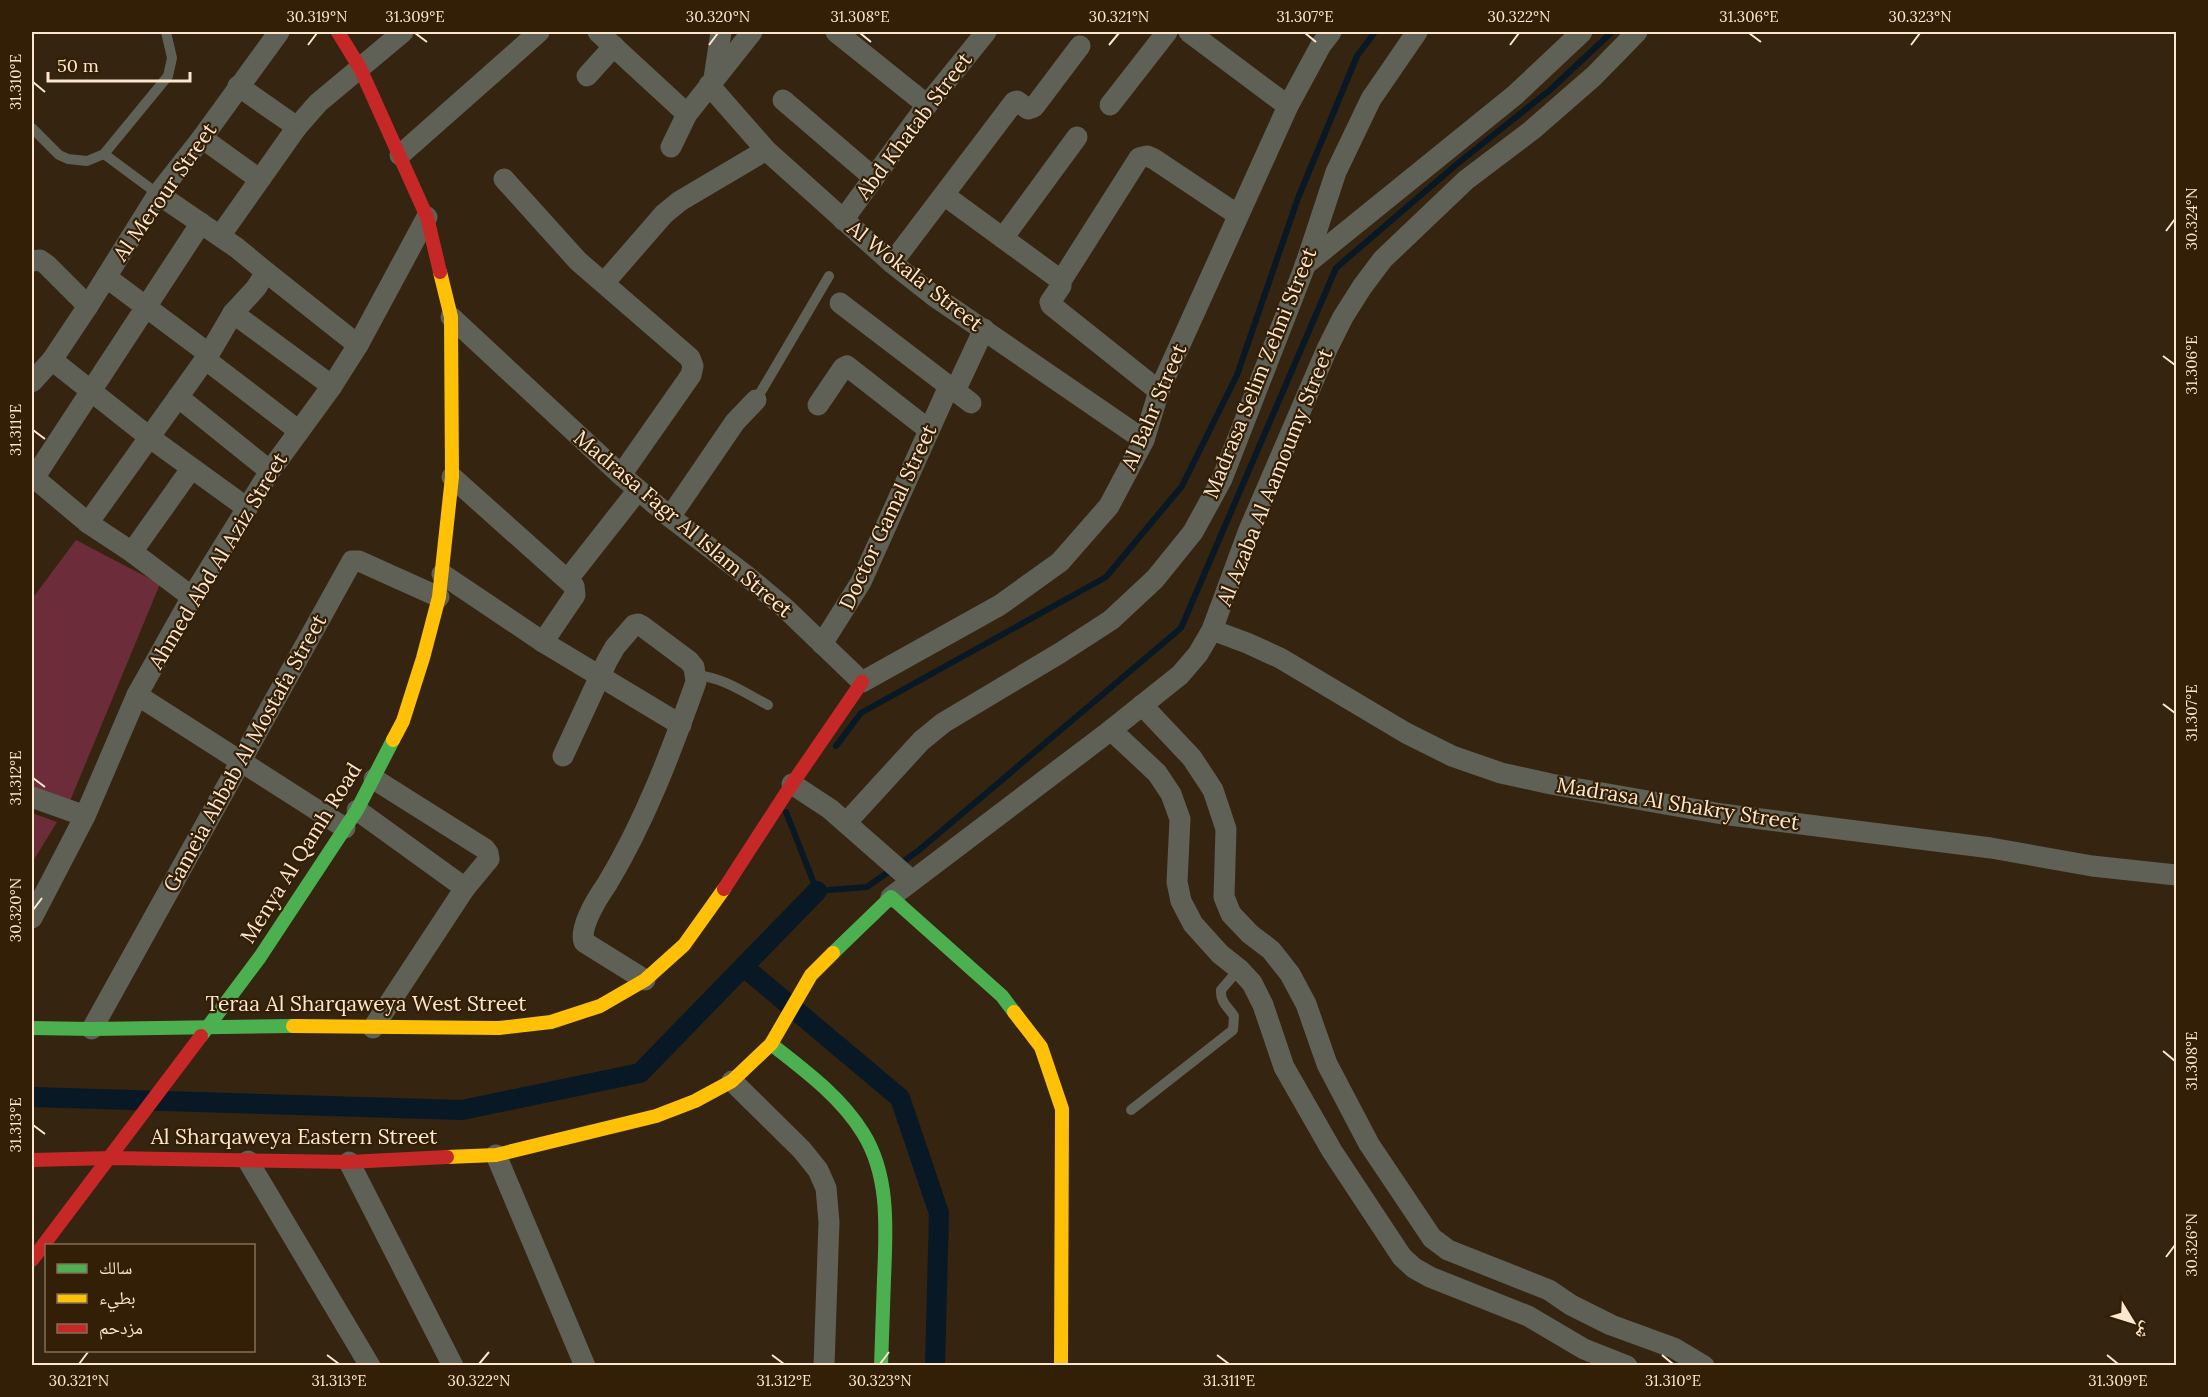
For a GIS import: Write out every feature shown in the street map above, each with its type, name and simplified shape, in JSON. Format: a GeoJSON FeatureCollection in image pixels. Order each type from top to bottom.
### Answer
{"type":"FeatureCollection","features":[{"type":"Feature","properties":{"kind":"street","name":"Al Merour Street"},"geometry":{"type":"LineString","coordinates":[[32,382],[52,360],[158,194],[279,32]]}},
{"type":"Feature","properties":{"kind":"street","name":"Menya Al Qamh Road"},"geometry":{"type":"LineString","coordinates":[[32,1260],[127,1137],[260,957],[357,810],[403,721],[439,597],[452,477],[451,317],[427,217],[360,68],[338,32]]}},
{"type":"Feature","properties":{"kind":"street"},"geometry":{"type":"LineString","coordinates":[[220,236],[297,127],[318,103],[403,32]]}},
{"type":"Feature","properties":{"kind":"street"},"geometry":{"type":"LineString","coordinates":[[400,155],[539,32]]}},
{"type":"Feature","properties":{"kind":"street"},"geometry":{"type":"LineString","coordinates":[[598,32],[687,114]]}},
{"type":"Feature","properties":{"kind":"street"},"geometry":{"type":"LineString","coordinates":[[712,82],[721,32]]}},
{"type":"Feature","properties":{"kind":"street"},"geometry":{"type":"LineString","coordinates":[[671,147],[687,114],[752,32]]}},
{"type":"Feature","properties":{"kind":"street"},"geometry":{"type":"LineString","coordinates":[[836,32],[927,105]]}},
{"type":"Feature","properties":{"kind":"street","name":"Abd Khatab Street"},"geometry":{"type":"LineString","coordinates":[[843,220],[927,105],[986,32]]}},
{"type":"Feature","properties":{"kind":"street"},"geometry":{"type":"LineString","coordinates":[[1110,105],[1167,32]]}},
{"type":"Feature","properties":{"kind":"street"},"geometry":{"type":"LineString","coordinates":[[1189,32],[1288,106]]}},
{"type":"Feature","properties":{"kind":"street","name":"Al Bahr Street"},"geometry":{"type":"LineString","coordinates":[[862,682],[1000,605],[1060,562],[1109,506],[1144,441],[1160,391],[1288,106],[1321,45],[1331,32]]}},
{"type":"Feature","properties":{"kind":"street","name":"Madrasa Selim Zehni Street"},"geometry":{"type":"LineString","coordinates":[[846,823],[921,741],[943,723],[1111,620],[1155,579],[1193,532],[1222,479],[1305,266],[1341,161],[1371,99],[1417,32]]}},
{"type":"Feature","properties":{"kind":"street"},"geometry":{"type":"LineString","coordinates":[[1305,266],[1515,95],[1582,32]]}},
{"type":"Feature","properties":{"kind":"street","name":"Al Azaba Al Aamoumy Street"},"geometry":{"type":"LineString","coordinates":[[891,897],[909,879],[1111,730],[1180,675],[1198,654],[1212,630],[1250,530],[1322,360],[1343,317],[1362,287],[1383,259],[1466,180],[1532,130],[1594,76],[1637,32]]}},
{"type":"Feature","properties":{"kind":"street"},"geometry":{"type":"LineString","coordinates":[[587,76],[614,46]]}},
{"type":"Feature","properties":{"kind":"street"},"geometry":{"type":"LineString","coordinates":[[892,263],[1014,102],[1017,101],[1028,109],[1034,107],[1080,46]]}},
{"type":"Feature","properties":{"kind":"street","name":"Al Wokala' Street"},"geometry":{"type":"LineString","coordinates":[[712,82],[766,150],[892,263],[934,296],[1144,441]]}},
{"type":"Feature","properties":{"kind":"street"},"geometry":{"type":"LineString","coordinates":[[238,86],[297,127]]}},
{"type":"Feature","properties":{"kind":"street"},"geometry":{"type":"LineString","coordinates":[[783,100],[874,178]]}},
{"type":"Feature","properties":{"kind":"street"},"geometry":{"type":"LineString","coordinates":[[1003,238],[1077,137]]}},
{"type":"Feature","properties":{"kind":"street"},"geometry":{"type":"LineString","coordinates":[[202,138],[259,179]]}},
{"type":"Feature","properties":{"kind":"street"},"geometry":{"type":"LineString","coordinates":[[603,283],[664,214],[697,189],[766,150]]}},
{"type":"Feature","properties":{"kind":"street"},"geometry":{"type":"LineString","coordinates":[[1160,391],[1050,302],[1139,158],[1147,156],[1154,159],[1238,215]]}},
{"type":"Feature","properties":{"kind":"street"},"geometry":{"type":"LineString","coordinates":[[504,179],[578,261],[690,358],[693,366],[691,375],[621,475]]}},
{"type":"Feature","properties":{"kind":"street"},"geometry":{"type":"LineString","coordinates":[[158,194],[220,236],[358,345]]}},
{"type":"Feature","properties":{"kind":"street"},"geometry":{"type":"LineString","coordinates":[[944,195],[1061,281]]}},
{"type":"Feature","properties":{"kind":"street","name":"Ahmed Abd Al Aziz Street"},"geometry":{"type":"LineString","coordinates":[[32,918],[85,816],[137,696],[192,597],[270,471],[332,386],[358,345],[427,217]]}},
{"type":"Feature","properties":{"kind":"street"},"geometry":{"type":"LineString","coordinates":[[192,597],[132,552],[88,523],[33,477],[201,223]]}},
{"type":"Feature","properties":{"kind":"street"},"geometry":{"type":"LineString","coordinates":[[32,261],[40,260],[47,265],[88,306]]}},
{"type":"Feature","properties":{"kind":"street"},"geometry":{"type":"LineString","coordinates":[[88,523],[207,356],[233,313],[256,288],[266,272]]}},
{"type":"Feature","properties":{"kind":"street"},"geometry":{"type":"LineString","coordinates":[[106,277],[146,306],[299,431]]}},
{"type":"Feature","properties":{"kind":"street"},"geometry":{"type":"LineString","coordinates":[[840,303],[958,393]]}},
{"type":"Feature","properties":{"kind":"street"},"geometry":{"type":"LineString","coordinates":[[233,313],[332,386]]}},
{"type":"Feature","properties":{"kind":"street","name":"Madrasa Fagr Al Islam Street"},"geometry":{"type":"LineString","coordinates":[[451,317],[621,475],[786,609],[862,682]]}},
{"type":"Feature","properties":{"kind":"street","name":"Doctor Gamal Street"},"geometry":{"type":"LineString","coordinates":[[822,644],[861,582],[929,430],[958,393],[984,329]]}},
{"type":"Feature","properties":{"kind":"street"},"geometry":{"type":"LineString","coordinates":[[52,360],[149,437],[246,508]]}},
{"type":"Feature","properties":{"kind":"street"},"geometry":{"type":"LineString","coordinates":[[818,405],[844,366],[847,366],[929,430]]}},
{"type":"Feature","properties":{"kind":"street"},"geometry":{"type":"LineString","coordinates":[[178,397],[270,471]]}},
{"type":"Feature","properties":{"kind":"street"},"geometry":{"type":"LineString","coordinates":[[670,517],[735,422],[756,400]]}},
{"type":"Feature","properties":{"kind":"street"},"geometry":{"type":"LineString","coordinates":[[132,552],[191,469]]}},
{"type":"Feature","properties":{"kind":"street"},"geometry":{"type":"LineString","coordinates":[[452,477],[574,586],[575,596],[543,642]]}},
{"type":"Feature","properties":{"kind":"street"},"geometry":{"type":"LineString","coordinates":[[568,579],[639,490]]}},
{"type":"Feature","properties":{"kind":"street","name":"Gameia Ahbab Al Mostafa Street"},"geometry":{"type":"LineString","coordinates":[[92,1029],[352,561],[359,561],[439,597]]}},
{"type":"Feature","properties":{"kind":"street"},"geometry":{"type":"LineString","coordinates":[[441,574],[543,642],[681,725]]}},
{"type":"Feature","properties":{"kind":"street"},"geometry":{"type":"LineString","coordinates":[[563,756],[615,647],[625,634],[638,624],[694,667],[696,682],[652,797],[618,865],[592,907],[582,936],[584,942],[645,980]]}},
{"type":"Feature","properties":{"kind":"street","name":"Madrasa Al Shakry Street"},"geometry":{"type":"LineString","coordinates":[[1212,630],[1280,658],[1406,733],[1452,756],[1501,773],[1722,814],[1991,848],[2092,866],[2176,875]]}},
{"type":"Feature","properties":{"kind":"street","name":"Teraa Al Sharqaweya West Street"},"geometry":{"type":"LineString","coordinates":[[32,1028],[92,1029],[276,1024],[373,1028],[499,1028],[551,1022],[600,1006],[645,980],[684,945],[715,903],[862,682]]}},
{"type":"Feature","properties":{"kind":"street"},"geometry":{"type":"LineString","coordinates":[[137,696],[345,828]]}},
{"type":"Feature","properties":{"kind":"street"},"geometry":{"type":"LineString","coordinates":[[1142,705],[1192,758],[1213,790],[1226,829],[1224,897],[1231,914],[1250,934],[1270,950],[1290,974],[1306,1004],[1327,1064],[1369,1144],[1432,1238],[1448,1250],[1549,1290],[1571,1305],[1627,1365]]}},
{"type":"Feature","properties":{"kind":"street"},"geometry":{"type":"LineString","coordinates":[[1111,730],[1157,772],[1171,794],[1180,819],[1178,882],[1181,901],[1193,924],[1220,954],[1252,983],[1263,1005],[1284,1067],[1332,1151],[1402,1257],[1414,1268],[1430,1277],[1528,1316],[1558,1335],[1674,1348],[1704,1365]]}},
{"type":"Feature","properties":{"kind":"street"},"geometry":{"type":"LineString","coordinates":[[373,1028],[465,888],[489,859],[488,853],[374,779]]}},
{"type":"Feature","properties":{"kind":"street"},"geometry":{"type":"LineString","coordinates":[[792,784],[830,809],[909,879]]}},
{"type":"Feature","properties":{"kind":"street"},"geometry":{"type":"LineString","coordinates":[[32,797],[85,816]]}},
{"type":"Feature","properties":{"kind":"street"},"geometry":{"type":"LineString","coordinates":[[357,810],[465,888]]}},
{"type":"Feature","properties":{"kind":"street"},"geometry":{"type":"LineString","coordinates":[[891,897],[1002,996],[1041,1047],[1062,1109],[1061,1365]]}},
{"type":"Feature","properties":{"kind":"street","name":"Al Sharqaweya Eastern Street"},"geometry":{"type":"LineString","coordinates":[[32,1160],[111,1158],[349,1162],[496,1155],[656,1116],[695,1101],[732,1082],[771,1044],[812,975],[891,897]]}},
{"type":"Feature","properties":{"kind":"street"},"geometry":{"type":"LineString","coordinates":[[771,1044],[845,1109],[864,1134],[875,1158],[884,1189],[887,1219],[881,1365]]}},
{"type":"Feature","properties":{"kind":"street"},"geometry":{"type":"LineString","coordinates":[[732,1082],[802,1150],[818,1170],[826,1188],[829,1222],[824,1365]]}},
{"type":"Feature","properties":{"kind":"street"},"geometry":{"type":"LineString","coordinates":[[496,1155],[585,1365]]}},
{"type":"Feature","properties":{"kind":"street"},"geometry":{"type":"LineString","coordinates":[[248,1161],[370,1365]]}},
{"type":"Feature","properties":{"kind":"street"},"geometry":{"type":"LineString","coordinates":[[349,1162],[453,1365]]}},
{"type":"Feature","properties":{"kind":"lane"},"geometry":{"type":"LineString","coordinates":[[32,128],[59,155],[68,159],[87,161],[104,154],[168,76],[172,58],[166,32]]}},
{"type":"Feature","properties":{"kind":"lane"},"geometry":{"type":"LineString","coordinates":[[104,154],[158,194]]}},
{"type":"Feature","properties":{"kind":"lane"},"geometry":{"type":"LineString","coordinates":[[756,400],[829,276]]}},
{"type":"Feature","properties":{"kind":"lane"},"geometry":{"type":"LineString","coordinates":[[696,675],[712,676],[768,705]]}},
{"type":"Feature","properties":{"kind":"lane"},"geometry":{"type":"LineString","coordinates":[[1131,1110],[1233,1030],[1234,1016],[1222,1001],[1221,993],[1239,969]]}},
{"type":"Feature","properties":{"kind":"shaded area"},"geometry":{"type":"Polygon","coordinates":[[[76,540],[160,584],[70,801],[32,786],[32,599],[76,540]]]}},
{"type":"Feature","properties":{"kind":"shaded area"},"geometry":{"type":"Polygon","coordinates":[[[32,813],[57,822],[32,863],[32,813]]]}},
{"type":"Feature","properties":{"kind":"waterway"},"geometry":{"type":"LineString","coordinates":[[836,746],[861,713],[1106,577],[1182,486],[1237,375],[1298,198],[1357,56],[1375,32]]}},
{"type":"Feature","properties":{"kind":"waterway"},"geometry":{"type":"LineString","coordinates":[[786,812],[817,891],[867,887],[918,851],[1181,628],[1336,268],[1457,164],[1550,90],[1612,32]]}},
{"type":"Feature","properties":{"kind":"waterway"},"geometry":{"type":"LineString","coordinates":[[32,1097],[462,1110],[640,1073],[817,891]]}},
{"type":"Feature","properties":{"kind":"waterway"},"geometry":{"type":"LineString","coordinates":[[744,967],[900,1098],[939,1213],[935,1366]]}},
{"type":"Feature","properties":{"kind":"traffic: fast"},"geometry":{"type":"LineString","coordinates":[[201,1036],[260,957],[357,810],[393,740]]}},
{"type":"Feature","properties":{"kind":"traffic: fast"},"geometry":{"type":"LineString","coordinates":[[833,953],[891,897],[1002,996],[1014,1012]]}},
{"type":"Feature","properties":{"kind":"traffic: fast"},"geometry":{"type":"LineString","coordinates":[[32,1028],[293,1026]]}},
{"type":"Feature","properties":{"kind":"traffic: fast"},"geometry":{"type":"LineString","coordinates":[[771,1044],[821,1084],[844,1107],[863,1133],[878,1167],[885,1223],[881,1366]]}},
{"type":"Feature","properties":{"kind":"traffic: slow"},"geometry":{"type":"LineString","coordinates":[[393,740],[403,721],[439,597],[452,477],[451,317],[440,272]]}},
{"type":"Feature","properties":{"kind":"traffic: slow"},"geometry":{"type":"LineString","coordinates":[[293,1026],[499,1028],[551,1022],[600,1006],[645,980],[684,945],[724,889]]}},
{"type":"Feature","properties":{"kind":"traffic: slow"},"geometry":{"type":"LineString","coordinates":[[447,1157],[496,1155],[656,1116],[695,1101],[732,1081],[771,1044],[811,975],[833,953]]}},
{"type":"Feature","properties":{"kind":"traffic: slow"},"geometry":{"type":"LineString","coordinates":[[1014,1012],[1041,1047],[1062,1109],[1061,1366]]}},
{"type":"Feature","properties":{"kind":"traffic: jam"},"geometry":{"type":"LineString","coordinates":[[338,32],[360,68],[427,217],[440,272]]}},
{"type":"Feature","properties":{"kind":"traffic: jam"},"geometry":{"type":"LineString","coordinates":[[724,889],[862,682]]}},
{"type":"Feature","properties":{"kind":"traffic: jam"},"geometry":{"type":"LineString","coordinates":[[32,1260],[201,1036]]}},
{"type":"Feature","properties":{"kind":"traffic: jam"},"geometry":{"type":"LineString","coordinates":[[32,1160],[111,1158],[349,1162],[447,1157]]}}]}
